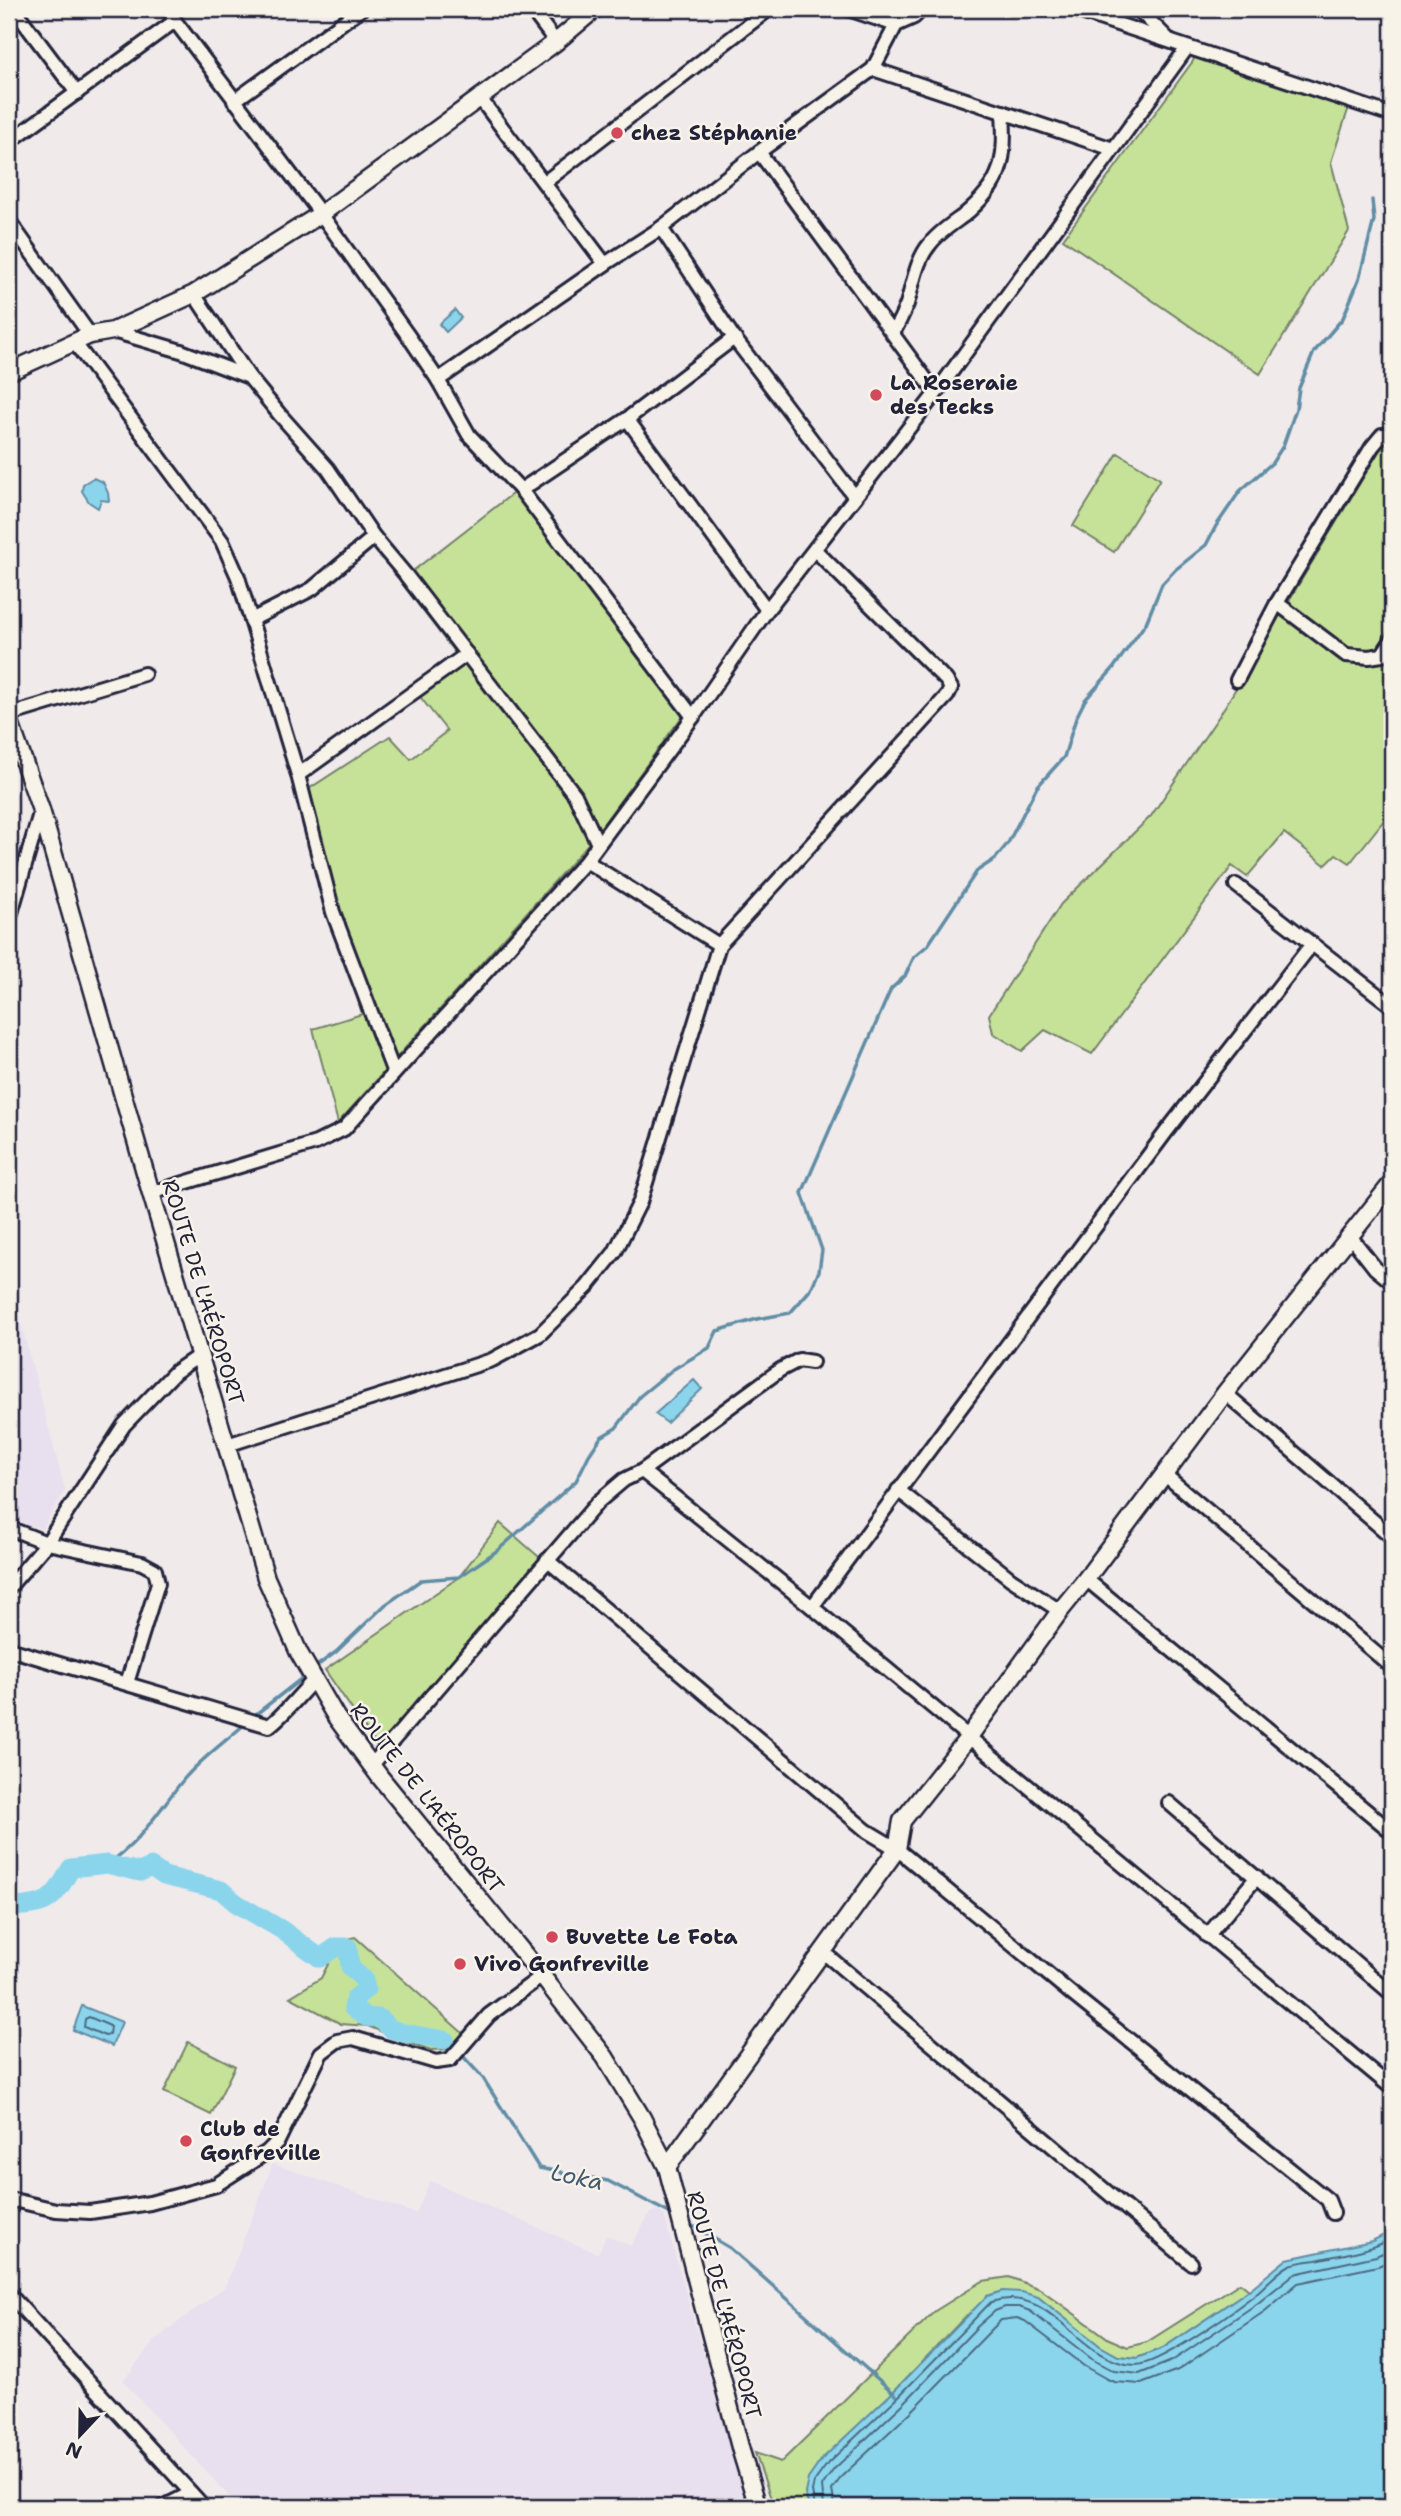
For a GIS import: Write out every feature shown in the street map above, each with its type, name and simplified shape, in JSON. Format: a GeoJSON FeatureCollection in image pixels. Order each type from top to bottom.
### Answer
{"type":"FeatureCollection","features":[{"type":"Feature","properties":{"kind":"main road"},"geometry":{"type":"LineString","coordinates":[[9,372],[90,335],[113,331],[194,294],[321,214],[556,42],[595,9]]}},
{"type":"Feature","properties":{"kind":"main road","name":"ROUTE DE L'AÉROPORT"},"geometry":{"type":"LineString","coordinates":[[9,720],[12,745],[41,810],[266,1578],[299,1653],[336,1717],[371,1766],[605,2057],[642,2118],[667,2167],[737,2438],[758,2507]]}},
{"type":"Feature","properties":{"kind":"main road"},"geometry":{"type":"LineString","coordinates":[[667,2167],[897,1849],[902,1821],[968,1738],[1225,1392],[1392,1183]]}},
{"type":"Feature","properties":{"kind":"street"},"geometry":{"type":"LineString","coordinates":[[15,9],[76,93]]}},
{"type":"Feature","properties":{"kind":"street"},"geometry":{"type":"LineString","coordinates":[[168,9],[234,101],[321,214],[438,380],[469,435],[521,490],[693,716]]}},
{"type":"Feature","properties":{"kind":"street"},"geometry":{"type":"LineString","coordinates":[[234,101],[361,9]]}},
{"type":"Feature","properties":{"kind":"street"},"geometry":{"type":"LineString","coordinates":[[531,9],[556,42]]}},
{"type":"Feature","properties":{"kind":"street"},"geometry":{"type":"LineString","coordinates":[[545,182],[769,9]]}},
{"type":"Feature","properties":{"kind":"street"},"geometry":{"type":"LineString","coordinates":[[848,9],[896,25]]}},
{"type":"Feature","properties":{"kind":"street"},"geometry":{"type":"LineString","coordinates":[[438,380],[661,228],[873,69],[896,25],[914,17],[922,9]]}},
{"type":"Feature","properties":{"kind":"street"},"geometry":{"type":"LineString","coordinates":[[1138,9],[1172,43]]}},
{"type":"Feature","properties":{"kind":"street"},"geometry":{"type":"LineString","coordinates":[[1081,10],[1172,43],[1392,115]]}},
{"type":"Feature","properties":{"kind":"street"},"geometry":{"type":"LineString","coordinates":[[9,142],[175,21]]}},
{"type":"Feature","properties":{"kind":"street"},"geometry":{"type":"LineString","coordinates":[[151,1192],[316,1143],[344,1129],[586,861],[767,610],[936,393],[1187,48]]}},
{"type":"Feature","properties":{"kind":"street"},"geometry":{"type":"LineString","coordinates":[[873,69],[1113,149]]}},
{"type":"Feature","properties":{"kind":"street"},"geometry":{"type":"LineString","coordinates":[[479,97],[605,264]]}},
{"type":"Feature","properties":{"kind":"street"},"geometry":{"type":"LineString","coordinates":[[893,333],[906,308],[922,256],[930,243],[991,189],[1003,161],[1003,111]]}},
{"type":"Feature","properties":{"kind":"street"},"geometry":{"type":"LineString","coordinates":[[759,152],[936,393]]}},
{"type":"Feature","properties":{"kind":"street"},"geometry":{"type":"LineString","coordinates":[[9,221],[90,335]]}},
{"type":"Feature","properties":{"kind":"street"},"geometry":{"type":"LineString","coordinates":[[661,228],[734,338],[855,497]]}},
{"type":"Feature","properties":{"kind":"street"},"geometry":{"type":"LineString","coordinates":[[194,294],[249,377],[328,469],[374,537],[575,795],[598,844]]}},
{"type":"Feature","properties":{"kind":"street"},"geometry":{"type":"LineString","coordinates":[[113,331],[181,351],[249,377]]}},
{"type":"Feature","properties":{"kind":"street"},"geometry":{"type":"LineString","coordinates":[[521,490],[626,418],[734,338]]}},
{"type":"Feature","properties":{"kind":"street"},"geometry":{"type":"LineString","coordinates":[[74,342],[222,541],[238,577],[298,775],[333,912],[394,1073]]}},
{"type":"Feature","properties":{"kind":"street"},"geometry":{"type":"LineString","coordinates":[[626,418],[767,610]]}},
{"type":"Feature","properties":{"kind":"street"},"geometry":{"type":"LineString","coordinates":[[1237,680],[1277,604],[1372,447],[1382,435],[1392,435]]}},
{"type":"Feature","properties":{"kind":"street"},"geometry":{"type":"LineString","coordinates":[[251,621],[312,589],[374,537]]}},
{"type":"Feature","properties":{"kind":"street"},"geometry":{"type":"LineString","coordinates":[[227,1445],[492,1360],[540,1334],[587,1287],[615,1252],[640,1202],[719,945],[947,696],[951,688],[815,550]]}},
{"type":"Feature","properties":{"kind":"street"},"geometry":{"type":"LineString","coordinates":[[1277,604],[1346,655],[1382,655],[1392,640]]}},
{"type":"Feature","properties":{"kind":"street"},"geometry":{"type":"LineString","coordinates":[[298,775],[467,654]]}},
{"type":"Feature","properties":{"kind":"street"},"geometry":{"type":"LineString","coordinates":[[9,715],[144,674]]}},
{"type":"Feature","properties":{"kind":"street"},"geometry":{"type":"LineString","coordinates":[[9,920],[41,810]]}},
{"type":"Feature","properties":{"kind":"street"},"geometry":{"type":"LineString","coordinates":[[586,861],[719,945]]}},
{"type":"Feature","properties":{"kind":"street"},"geometry":{"type":"LineString","coordinates":[[1236,885],[1392,1006]]}},
{"type":"Feature","properties":{"kind":"street"},"geometry":{"type":"LineString","coordinates":[[811,1607],[1166,1132],[1312,944]]}},
{"type":"Feature","properties":{"kind":"street"},"geometry":{"type":"LineString","coordinates":[[1350,1236],[1375,1268],[1392,1282]]}},
{"type":"Feature","properties":{"kind":"street"},"geometry":{"type":"LineString","coordinates":[[9,1587],[47,1543],[124,1425],[175,1372],[200,1355]]}},
{"type":"Feature","properties":{"kind":"street"},"geometry":{"type":"LineString","coordinates":[[371,1766],[598,1502],[624,1480],[642,1471],[780,1370],[799,1360],[812,1362]]}},
{"type":"Feature","properties":{"kind":"street"},"geometry":{"type":"LineString","coordinates":[[1225,1392],[1392,1537]]}},
{"type":"Feature","properties":{"kind":"street"},"geometry":{"type":"LineString","coordinates":[[642,1471],[811,1607],[1392,2088]]}},
{"type":"Feature","properties":{"kind":"street"},"geometry":{"type":"LineString","coordinates":[[1164,1474],[1392,1667]]}},
{"type":"Feature","properties":{"kind":"street"},"geometry":{"type":"LineString","coordinates":[[898,1490],[1011,1579],[1060,1611]]}},
{"type":"Feature","properties":{"kind":"street"},"geometry":{"type":"LineString","coordinates":[[9,1528],[47,1543],[142,1563],[155,1570],[158,1583],[127,1683]]}},
{"type":"Feature","properties":{"kind":"street"},"geometry":{"type":"LineString","coordinates":[[547,1560],[867,1831],[897,1849],[1328,2200],[1333,2213]]}},
{"type":"Feature","properties":{"kind":"street"},"geometry":{"type":"LineString","coordinates":[[1087,1579],[1392,1832]]}},
{"type":"Feature","properties":{"kind":"street"},"geometry":{"type":"LineString","coordinates":[[9,1649],[269,1726],[283,1715],[289,1705],[314,1680]]}},
{"type":"Feature","properties":{"kind":"street"},"geometry":{"type":"LineString","coordinates":[[1169,1803],[1392,1994]]}},
{"type":"Feature","properties":{"kind":"street"},"geometry":{"type":"LineString","coordinates":[[1207,1936],[1256,1877]]}},
{"type":"Feature","properties":{"kind":"street"},"geometry":{"type":"LineString","coordinates":[[824,1952],[1191,2263]]}},
{"type":"Feature","properties":{"kind":"street"},"geometry":{"type":"LineString","coordinates":[[9,2199],[55,2210],[90,2212],[119,2210],[216,2185],[267,2152],[278,2141],[321,2053],[337,2041],[353,2038],[436,2062],[450,2060],[489,2015],[542,1976]]}},
{"type":"Feature","properties":{"kind":"street"},"geometry":{"type":"LineString","coordinates":[[9,2294],[204,2507]]}},
{"type":"Feature","properties":{"kind":"street"},"geometry":{"type":"LineString","coordinates":[[163,2507],[191,2493]]}},
{"type":"Feature","properties":{"kind":"shaded area"},"geometry":{"type":"Polygon","coordinates":[[[9,1293],[16,1305],[65,1490],[42,1529],[9,1519],[9,1293]]]}},
{"type":"Feature","properties":{"kind":"shaded area"},"geometry":{"type":"Polygon","coordinates":[[[273,2164],[416,2214],[430,2181],[598,2254],[606,2236],[631,2246],[649,2215],[657,2210],[664,2216],[747,2507],[239,2507],[123,2381],[156,2339],[225,2287],[273,2164]]]}},
{"type":"Feature","properties":{"kind":"green space"},"geometry":{"type":"Polygon","coordinates":[[[1199,44],[1353,95],[1331,162],[1349,231],[1260,374],[1063,239],[1193,61],[1199,44]]]}},
{"type":"Feature","properties":{"kind":"green space"},"geometry":{"type":"Polygon","coordinates":[[[1392,430],[1392,810],[1350,863],[1336,854],[1325,865],[1284,833],[1247,877],[1232,866],[1092,1054],[1045,1030],[1022,1051],[993,1033],[989,1015],[1061,904],[1151,816],[1221,713],[1392,430]]]}},
{"type":"Feature","properties":{"kind":"green space"},"geometry":{"type":"Polygon","coordinates":[[[1118,453],[1160,479],[1114,552],[1073,526],[1118,453]]]}},
{"type":"Feature","properties":{"kind":"green space"},"geometry":{"type":"Polygon","coordinates":[[[516,491],[684,714],[589,843],[338,1123],[313,1029],[362,1014],[298,796],[390,736],[411,759],[447,731],[414,689],[458,657],[400,581],[516,491]]]}},
{"type":"Feature","properties":{"kind":"green space"},"geometry":{"type":"Polygon","coordinates":[[[500,1523],[546,1563],[382,1753],[325,1670],[459,1577],[500,1523]]]}},
{"type":"Feature","properties":{"kind":"green space"},"geometry":{"type":"Polygon","coordinates":[[[355,1937],[465,2035],[453,2049],[431,2050],[368,2026],[341,2024],[290,1997],[321,1978],[340,1941],[355,1937]]]}},
{"type":"Feature","properties":{"kind":"green space"},"geometry":{"type":"Polygon","coordinates":[[[188,2042],[235,2066],[211,2115],[164,2092],[188,2042]]]}},
{"type":"Feature","properties":{"kind":"green space"},"geometry":{"type":"Polygon","coordinates":[[[1009,2277],[1040,2289],[1109,2339],[1128,2347],[1147,2342],[1240,2283],[1249,2290],[1163,2348],[1137,2358],[1118,2356],[1100,2346],[1038,2297],[967,2315],[893,2392],[805,2493],[809,2507],[774,2507],[755,2453],[781,2462],[935,2311],[983,2281],[1009,2277]]]}},
{"type":"Feature","properties":{"kind":"water"},"geometry":{"type":"Polygon","coordinates":[[[455,310],[461,318],[446,332],[439,324],[455,310]]]}},
{"type":"Feature","properties":{"kind":"water"},"geometry":{"type":"Polygon","coordinates":[[[93,478],[103,482],[108,493],[109,501],[101,500],[98,508],[89,502],[82,491],[83,484],[93,478]]]}},
{"type":"Feature","properties":{"kind":"water"},"geometry":{"type":"Polygon","coordinates":[[[694,1380],[702,1389],[667,1423],[655,1414],[694,1380]]]}},
{"type":"Feature","properties":{"kind":"water"},"geometry":{"type":"Polygon","coordinates":[[[82,2006],[122,2022],[112,2046],[73,2030],[82,2006]]]}},
{"type":"Feature","properties":{"kind":"water"},"geometry":{"type":"Polygon","coordinates":[[[1392,2231],[1392,2507],[809,2507],[805,2493],[808,2479],[822,2459],[893,2392],[987,2296],[1003,2291],[1022,2292],[1038,2297],[1100,2346],[1118,2356],[1137,2358],[1163,2348],[1249,2290],[1287,2259],[1372,2241],[1392,2231]]]}},
{"type":"Feature","properties":{"kind":"waterway"},"geometry":{"type":"LineString","coordinates":[[314,1668],[336,1652],[385,1605],[421,1580],[459,1577],[498,1550],[576,1481],[601,1437],[616,1428],[640,1396],[672,1370],[709,1348],[717,1331],[790,1313],[811,1289],[819,1271],[822,1250],[802,1193],[891,989],[905,976],[914,957],[928,945],[977,871],[995,859],[1008,843],[1037,787],[1064,757],[1076,718],[1085,700],[1112,670],[1146,623],[1162,584],[1206,545],[1240,491],[1272,463],[1283,446],[1296,409],[1299,388],[1314,352],[1343,318],[1359,279],[1374,220],[1372,200]]}},
{"type":"Feature","properties":{"kind":"waterway"},"geometry":{"type":"LineString","coordinates":[[251,1718],[306,1675]]}},
{"type":"Feature","properties":{"kind":"waterway"},"geometry":{"type":"LineString","coordinates":[[107,1864],[140,1836],[191,1771],[246,1723]]}},
{"type":"Feature","properties":{"kind":"waterway","name":"Loka"},"geometry":{"type":"LineString","coordinates":[[9,1907],[33,1905],[48,1900],[71,1868],[107,1864],[140,1872],[151,1867],[164,1876],[221,1890],[236,1903],[282,1930],[320,1958],[336,1947],[348,1947],[350,1967],[364,1980],[366,1989],[355,1998],[353,2008],[366,2017],[379,2018],[391,2029],[445,2040]]}},
{"type":"Feature","properties":{"kind":"waterway","name":"Loka"},"geometry":{"type":"LineString","coordinates":[[445,2040],[455,2049]]}},
{"type":"Feature","properties":{"kind":"waterway","name":"Loka"},"geometry":{"type":"LineString","coordinates":[[461,2054],[483,2078],[539,2168],[608,2181],[673,2215]]}},
{"type":"Feature","properties":{"kind":"waterway","name":"Loka"},"geometry":{"type":"LineString","coordinates":[[686,2222],[730,2248],[896,2395]]}},
{"type":"Feature","properties":{"kind":"place","name":"chez Stéphanie"},"geometry":{"type":"Point","coordinates":[617,133]}},
{"type":"Feature","properties":{"kind":"place","name":"La Roseraie des Tecks"},"geometry":{"type":"Point","coordinates":[876,395]}},
{"type":"Feature","properties":{"kind":"place","name":"Buvette Le Fota"},"geometry":{"type":"Point","coordinates":[552,1937]}},
{"type":"Feature","properties":{"kind":"place","name":"Vivo Gonfreville"},"geometry":{"type":"Point","coordinates":[460,1964]}},
{"type":"Feature","properties":{"kind":"place","name":"Club de Gonfreville"},"geometry":{"type":"Point","coordinates":[186,2141]}}]}
